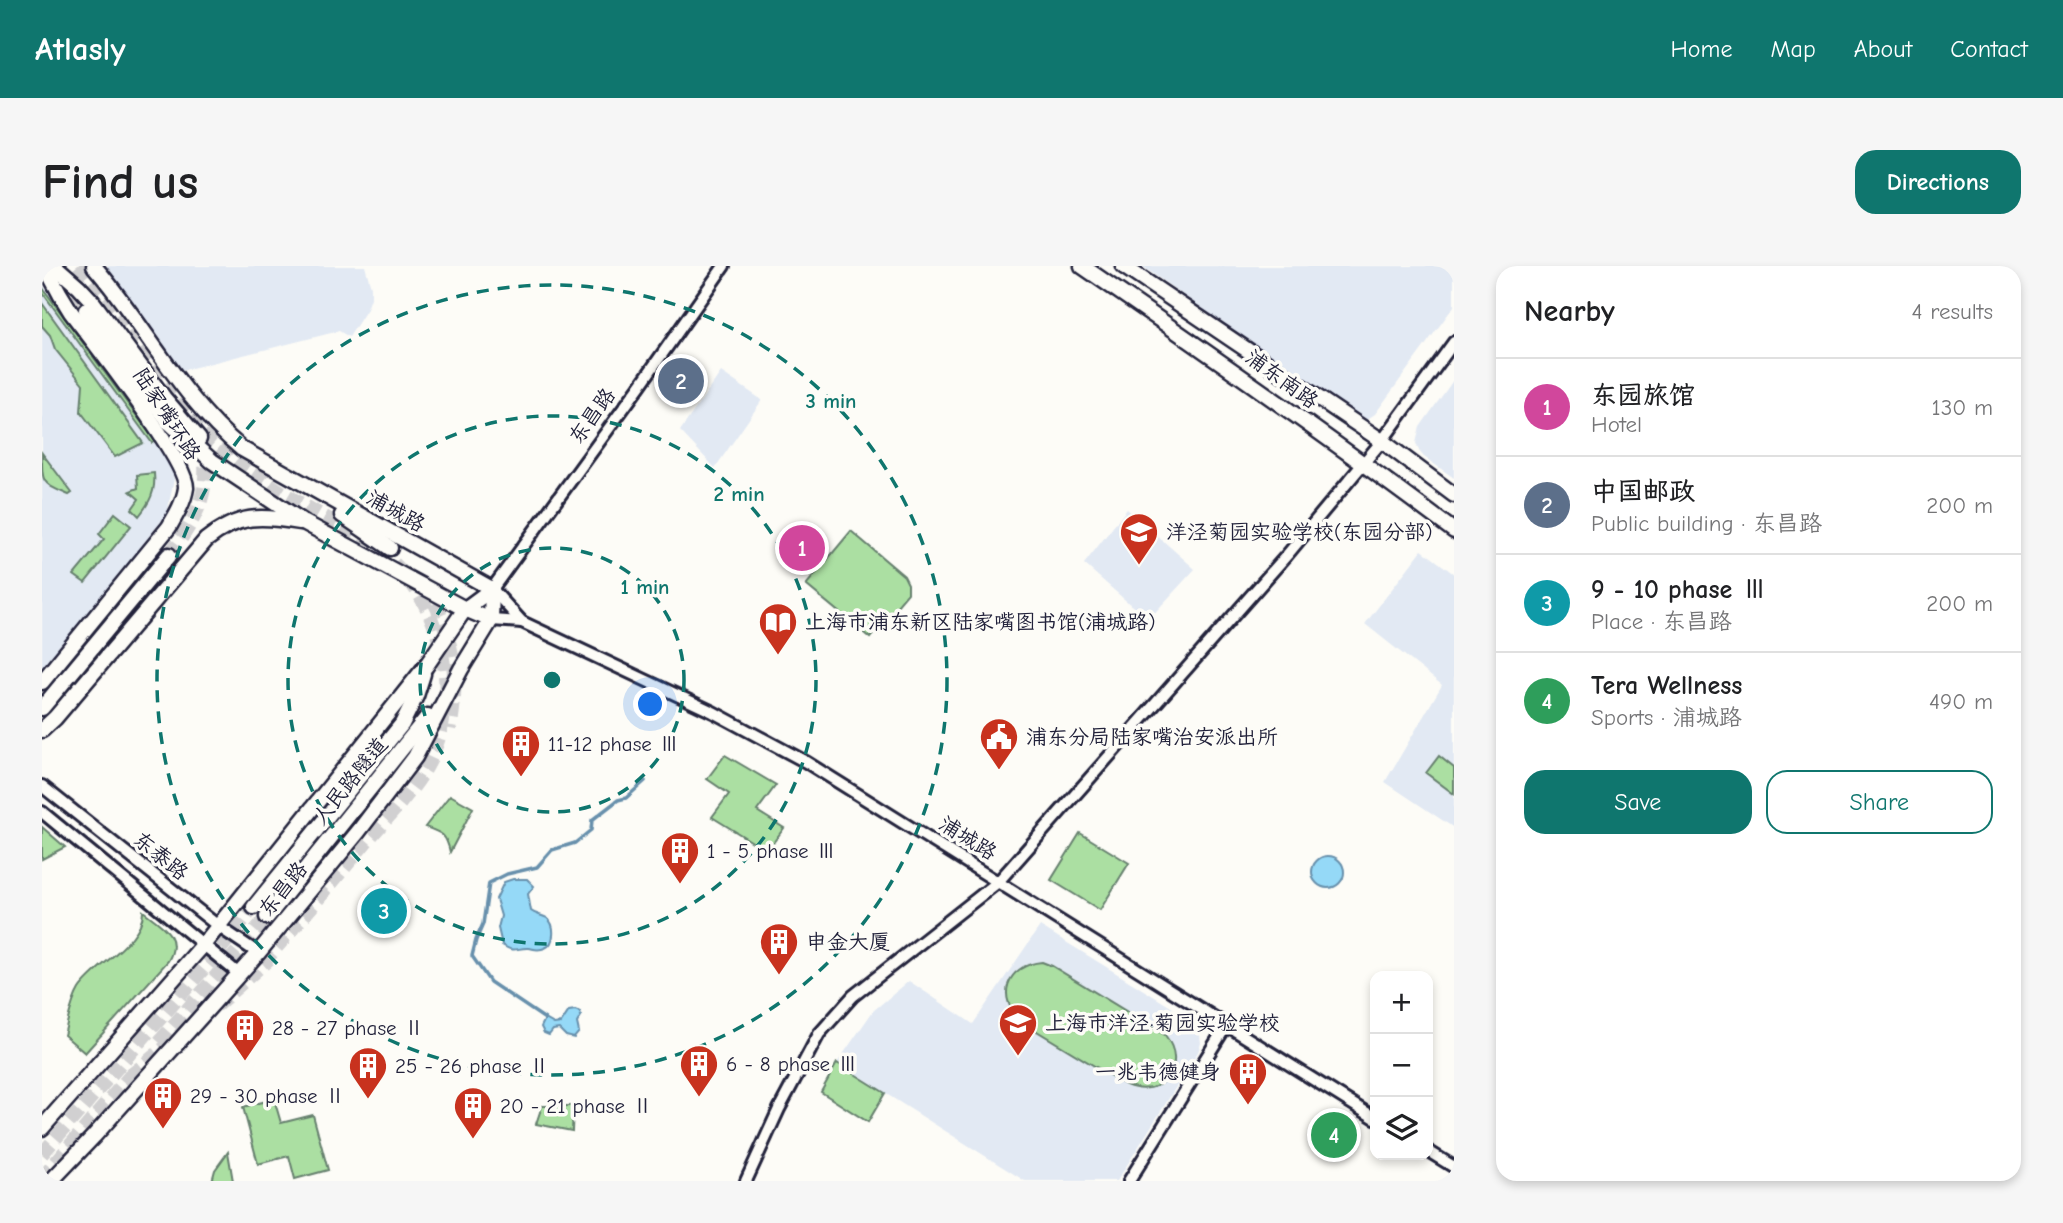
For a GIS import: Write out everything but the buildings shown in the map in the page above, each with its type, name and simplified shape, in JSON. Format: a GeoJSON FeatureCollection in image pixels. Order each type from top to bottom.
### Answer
{"type":"FeatureCollection","features":[{"type":"Feature","properties":{"kind":"main road","name":"陆家嘴环路"},"geometry":{"type":"LineString","coordinates":[[42,682],[169,527],[182,502],[186,485],[179,464],[160,434],[71,312],[45,266]]}},
{"type":"Feature","properties":{"kind":"main road","name":"陆家嘴环路"},"geometry":{"type":"LineString","coordinates":[[55,266],[92,300],[186,425],[244,484]]}},
{"type":"Feature","properties":{"kind":"main road","name":"陆家嘴环路"},"geometry":{"type":"LineString","coordinates":[[96,266],[201,410],[242,449]]}},
{"type":"Feature","properties":{"kind":"main road","name":"浦东南路"},"geometry":{"type":"LineString","coordinates":[[1082,266],[1364,463],[1454,531]]}},
{"type":"Feature","properties":{"kind":"main road","name":"浦东南路"},"geometry":{"type":"LineString","coordinates":[[1123,266],[1382,441],[1454,495]]}},
{"type":"Feature","properties":{"kind":"main road"},"geometry":{"type":"LineString","coordinates":[[86,310],[170,423],[198,451],[244,484]]}},
{"type":"Feature","properties":{"kind":"main road"},"geometry":{"type":"LineString","coordinates":[[170,423],[184,454],[186,485]]}},
{"type":"Feature","properties":{"kind":"main road","name":"浦城路"},"geometry":{"type":"LineString","coordinates":[[242,449],[492,589]]}},
{"type":"Feature","properties":{"kind":"main road"},"geometry":{"type":"LineString","coordinates":[[257,458],[276,477],[360,526],[390,548]]}},
{"type":"Feature","properties":{"kind":"main road","name":"浦城路"},"geometry":{"type":"LineString","coordinates":[[244,484],[305,523],[491,621]]}},
{"type":"Feature","properties":{"kind":"main road"},"geometry":{"type":"LineString","coordinates":[[42,730],[206,540],[230,524],[243,520],[271,518],[305,523]]}},
{"type":"Feature","properties":{"kind":"main road"},"geometry":{"type":"LineString","coordinates":[[42,708],[169,555]]}},
{"type":"Feature","properties":{"kind":"main road"},"geometry":{"type":"LineString","coordinates":[[491,621],[492,589]]}},
{"type":"Feature","properties":{"kind":"main road","name":"东昌路"},"geometry":{"type":"LineString","coordinates":[[42,1128],[204,944],[426,666],[465,609],[492,589]]}},
{"type":"Feature","properties":{"kind":"main road","name":"东昌路"},"geometry":{"type":"LineString","coordinates":[[51,1181],[258,953],[358,832],[415,757],[461,669],[491,621]]}},
{"type":"Feature","properties":{"kind":"main road","name":"人民路隧道"},"geometry":{"type":"LineString","coordinates":[[254,906],[402,724],[416,696],[426,666]]}},
{"type":"Feature","properties":{"kind":"main road","name":"人民路隧道"},"geometry":{"type":"LineString","coordinates":[[267,917],[418,731],[461,669]]}},
{"type":"Feature","properties":{"kind":"street","name":"东昌路"},"geometry":{"type":"LineString","coordinates":[[492,589],[724,266]]}},
{"type":"Feature","properties":{"kind":"street"},"geometry":{"type":"LineString","coordinates":[[746,1181],[779,1109],[819,1034],[853,996],[998,882],[1279,565],[1382,441],[1454,342]]}},
{"type":"Feature","properties":{"kind":"street","name":"浦城路"},"geometry":{"type":"LineString","coordinates":[[492,589],[522,622],[713,712],[806,762],[1370,1115]]}},
{"type":"Feature","properties":{"kind":"street","name":"浦城路"},"geometry":{"type":"LineString","coordinates":[[491,621],[522,622]]}},
{"type":"Feature","properties":{"kind":"street","name":"东泰路"},"geometry":{"type":"LineString","coordinates":[[42,786],[218,926],[258,953]]}},
{"type":"Feature","properties":{"kind":"street","name":"东泰路"},"geometry":{"type":"LineString","coordinates":[[42,811],[239,974]]}},
{"type":"Feature","properties":{"kind":"street"},"geometry":{"type":"LineString","coordinates":[[1129,1181],[1226,1026]]}},
{"type":"Feature","properties":{"kind":"street"},"geometry":{"type":"LineString","coordinates":[[1433,1154],[1454,1167]]}},
{"type":"Feature","properties":{"kind":"shaded area"},"geometry":{"type":"Polygon","coordinates":[[[105,266],[365,266],[371,298],[349,337],[339,331],[180,371],[105,266]]]}},
{"type":"Feature","properties":{"kind":"shaded area"},"geometry":{"type":"Polygon","coordinates":[[[1142,266],[1454,266],[1454,306],[1375,414],[1366,420],[1357,418],[1142,266]]]}},
{"type":"Feature","properties":{"kind":"shaded area"},"geometry":{"type":"Polygon","coordinates":[[[42,284],[162,444],[174,479],[167,514],[42,670],[42,284]]]}},
{"type":"Feature","properties":{"kind":"shaded area"},"geometry":{"type":"Polygon","coordinates":[[[721,372],[762,400],[715,468],[680,431],[721,372]]]}},
{"type":"Feature","properties":{"kind":"shaded area"},"geometry":{"type":"Polygon","coordinates":[[[1454,379],[1454,478],[1424,457],[1416,443],[1420,427],[1454,379]]]}},
{"type":"Feature","properties":{"kind":"shaded area","name":"洋泾菊园实验学校(东园分部)"},"geometry":{"type":"Polygon","coordinates":[[[1127,509],[1195,569],[1148,620],[1084,564],[1127,509]]]}},
{"type":"Feature","properties":{"kind":"shaded area"},"geometry":{"type":"Polygon","coordinates":[[[1422,550],[1454,574],[1454,828],[1385,782],[1442,685],[1365,624],[1422,550]]]}},
{"type":"Feature","properties":{"kind":"shaded area","name":"上海市洋泾·菊园实验学校"},"geometry":{"type":"Polygon","coordinates":[[[1040,926],[1192,1020],[1199,1027],[1201,1043],[1198,1052],[1117,1181],[1025,1181],[837,1063],[873,1011],[909,981],[973,1024],[1040,926]]]}},
{"type":"Feature","properties":{"kind":"green space"},"geometry":{"type":"Polygon","coordinates":[[[42,287],[155,441],[152,443],[42,292],[42,287]]]}},
{"type":"Feature","properties":{"kind":"green space"},"geometry":{"type":"Polygon","coordinates":[[[42,303],[143,443],[115,457],[81,412],[83,384],[55,349],[50,335],[42,326],[42,303]]]}},
{"type":"Feature","properties":{"kind":"green space"},"geometry":{"type":"Polygon","coordinates":[[[42,453],[72,493],[69,495],[45,482],[42,453]]]}},
{"type":"Feature","properties":{"kind":"green space"},"geometry":{"type":"Polygon","coordinates":[[[154,473],[151,496],[139,516],[132,509],[139,499],[130,491],[138,488],[137,475],[154,473]]]}},
{"type":"Feature","properties":{"kind":"green space"},"geometry":{"type":"Polygon","coordinates":[[[115,513],[131,526],[85,583],[74,575],[104,539],[99,534],[115,513]]]}},
{"type":"Feature","properties":{"kind":"green space"},"geometry":{"type":"Polygon","coordinates":[[[851,531],[904,576],[908,584],[908,593],[870,638],[806,585],[851,531]]]}},
{"type":"Feature","properties":{"kind":"green space"},"geometry":{"type":"Polygon","coordinates":[[[725,755],[776,785],[757,811],[784,828],[767,851],[712,817],[729,794],[707,779],[725,755]]]}},
{"type":"Feature","properties":{"kind":"green space"},"geometry":{"type":"Polygon","coordinates":[[[1439,756],[1454,768],[1454,794],[1426,773],[1439,756]]]}},
{"type":"Feature","properties":{"kind":"green space"},"geometry":{"type":"Polygon","coordinates":[[[450,795],[473,808],[450,852],[442,835],[425,827],[450,795]]]}},
{"type":"Feature","properties":{"kind":"green space"},"geometry":{"type":"Polygon","coordinates":[[[42,827],[65,847],[42,859],[42,827]]]}},
{"type":"Feature","properties":{"kind":"green space"},"geometry":{"type":"Polygon","coordinates":[[[1080,833],[1129,863],[1100,910],[1051,880],[1080,833]]]}},
{"type":"Feature","properties":{"kind":"green space"},"geometry":{"type":"Polygon","coordinates":[[[143,911],[168,932],[173,945],[172,952],[168,961],[85,1053],[64,1035],[74,1000],[86,980],[136,932],[143,911]]]}},
{"type":"Feature","properties":{"kind":"green space"},"geometry":{"type":"Polygon","coordinates":[[[1042,962],[1165,1035],[1172,1047],[1174,1058],[1168,1077],[1151,1088],[1126,1085],[1022,1022],[1009,1003],[1008,984],[1020,969],[1042,962]]]}},
{"type":"Feature","properties":{"kind":"green space"},"geometry":{"type":"Polygon","coordinates":[[[837,1063],[885,1093],[868,1122],[821,1092],[837,1063]]]}},
{"type":"Feature","properties":{"kind":"green space"},"geometry":{"type":"Polygon","coordinates":[[[274,1099],[281,1123],[313,1115],[328,1170],[295,1179],[289,1156],[258,1164],[243,1107],[274,1099]]]}},
{"type":"Feature","properties":{"kind":"green space"},"geometry":{"type":"Polygon","coordinates":[[[542,1106],[573,1106],[572,1131],[536,1124],[542,1106]]]}},
{"type":"Feature","properties":{"kind":"green space"},"geometry":{"type":"Polygon","coordinates":[[[228,1152],[233,1181],[212,1181],[215,1170],[228,1152]]]}},
{"type":"Feature","properties":{"kind":"water"},"geometry":{"type":"Polygon","coordinates":[[[1328,856],[1340,860],[1344,872],[1340,884],[1328,888],[1316,884],[1312,872],[1316,860],[1328,856]]]}},
{"type":"Feature","properties":{"kind":"water"},"geometry":{"type":"Polygon","coordinates":[[[527,879],[534,886],[528,894],[531,911],[547,918],[553,930],[551,943],[545,948],[514,950],[502,945],[498,928],[501,916],[496,899],[504,882],[527,879]]]}},
{"type":"Feature","properties":{"kind":"water"},"geometry":{"type":"Polygon","coordinates":[[[569,1011],[580,1012],[581,1016],[577,1023],[579,1032],[574,1038],[566,1036],[559,1029],[553,1030],[549,1035],[544,1033],[541,1027],[545,1019],[554,1024],[561,1023],[569,1011]]]}},
{"type":"Feature","properties":{"kind":"waterway"},"geometry":{"type":"LineString","coordinates":[[545,1019],[490,982],[472,956],[483,924],[489,883],[507,874],[537,867],[552,850],[575,843],[591,830],[592,820],[618,800],[626,798],[645,781]]}},
{"type":"Feature","properties":{"kind":"tunnel"},"geometry":{"type":"LineString","coordinates":[[77,266],[205,434],[263,480],[355,535],[389,559],[408,579],[424,603],[436,630],[443,657],[446,686],[444,715],[426,768],[398,806],[263,963]]}},
{"type":"Feature","properties":{"kind":"tunnel"},"geometry":{"type":"LineString","coordinates":[[63,276],[86,310]]}},
{"type":"Feature","properties":{"kind":"tunnel"},"geometry":{"type":"LineString","coordinates":[[169,555],[200,505],[205,478],[203,447]]}},
{"type":"Feature","properties":{"kind":"tunnel"},"geometry":{"type":"LineString","coordinates":[[424,585],[442,618],[452,654],[454,691],[450,729]]}},
{"type":"Feature","properties":{"kind":"tunnel"},"geometry":{"type":"LineString","coordinates":[[42,1154],[214,957],[254,907]]}},
{"type":"Feature","properties":{"kind":"tunnel"},"geometry":{"type":"LineString","coordinates":[[159,1042],[267,917]]}},
{"type":"Feature","properties":{"kind":"tunnel"},"geometry":{"type":"LineString","coordinates":[[216,1006],[269,959]]}},
{"type":"Feature","properties":{"kind":"tunnel"},"geometry":{"type":"LineString","coordinates":[[130,1076],[181,1034]]}},
{"type":"Feature","properties":{"kind":"tunnel"},"geometry":{"type":"LineString","coordinates":[[42,1178],[135,1070]]}},
{"type":"Feature","properties":{"kind":"place","name":"中国邮政"},"geometry":{"type":"Point","coordinates":[681,381]}},
{"type":"Feature","properties":{"kind":"place","name":"东园旅馆"},"geometry":{"type":"Point","coordinates":[802,548]}},
{"type":"Feature","properties":{"kind":"place","name":"洋泾菊园实验学校(东园分部)"},"geometry":{"type":"Point","coordinates":[1139,566]}},
{"type":"Feature","properties":{"kind":"place","name":"上海市浦东新区陆家嘴图书馆(浦城路)"},"geometry":{"type":"Point","coordinates":[778,656]}},
{"type":"Feature","properties":{"kind":"place","name":"浦东分局陆家嘴治安派出所"},"geometry":{"type":"Point","coordinates":[999,771]}},
{"type":"Feature","properties":{"kind":"place","name":"11-12 phase Ⅲ"},"geometry":{"type":"Point","coordinates":[521,778]}},
{"type":"Feature","properties":{"kind":"place","name":"1 - 5 phase Ⅲ"},"geometry":{"type":"Point","coordinates":[680,885]}},
{"type":"Feature","properties":{"kind":"place","name":"9 - 10 phase Ⅲ"},"geometry":{"type":"Point","coordinates":[384,911]}},
{"type":"Feature","properties":{"kind":"place","name":"申金大厦"},"geometry":{"type":"Point","coordinates":[779,976]}},
{"type":"Feature","properties":{"kind":"place","name":"上海市洋泾·菊园实验学校"},"geometry":{"type":"Point","coordinates":[1018,1057]}},
{"type":"Feature","properties":{"kind":"place","name":"28 - 27 phase Ⅱ"},"geometry":{"type":"Point","coordinates":[245,1062]}},
{"type":"Feature","properties":{"kind":"place","name":"6 - 8 phase Ⅲ"},"geometry":{"type":"Point","coordinates":[699,1098]}},
{"type":"Feature","properties":{"kind":"place","name":"25 - 26 phase Ⅱ"},"geometry":{"type":"Point","coordinates":[368,1100]}},
{"type":"Feature","properties":{"kind":"place","name":"一兆韦德健身"},"geometry":{"type":"Point","coordinates":[1248,1106]}},
{"type":"Feature","properties":{"kind":"place","name":"29 - 30 phase Ⅱ"},"geometry":{"type":"Point","coordinates":[163,1130]}},
{"type":"Feature","properties":{"kind":"place","name":"Tera Wellness"},"geometry":{"type":"Point","coordinates":[1334,1135]}},
{"type":"Feature","properties":{"kind":"place","name":"20 - 21 phase Ⅱ"},"geometry":{"type":"Point","coordinates":[473,1140]}}]}
